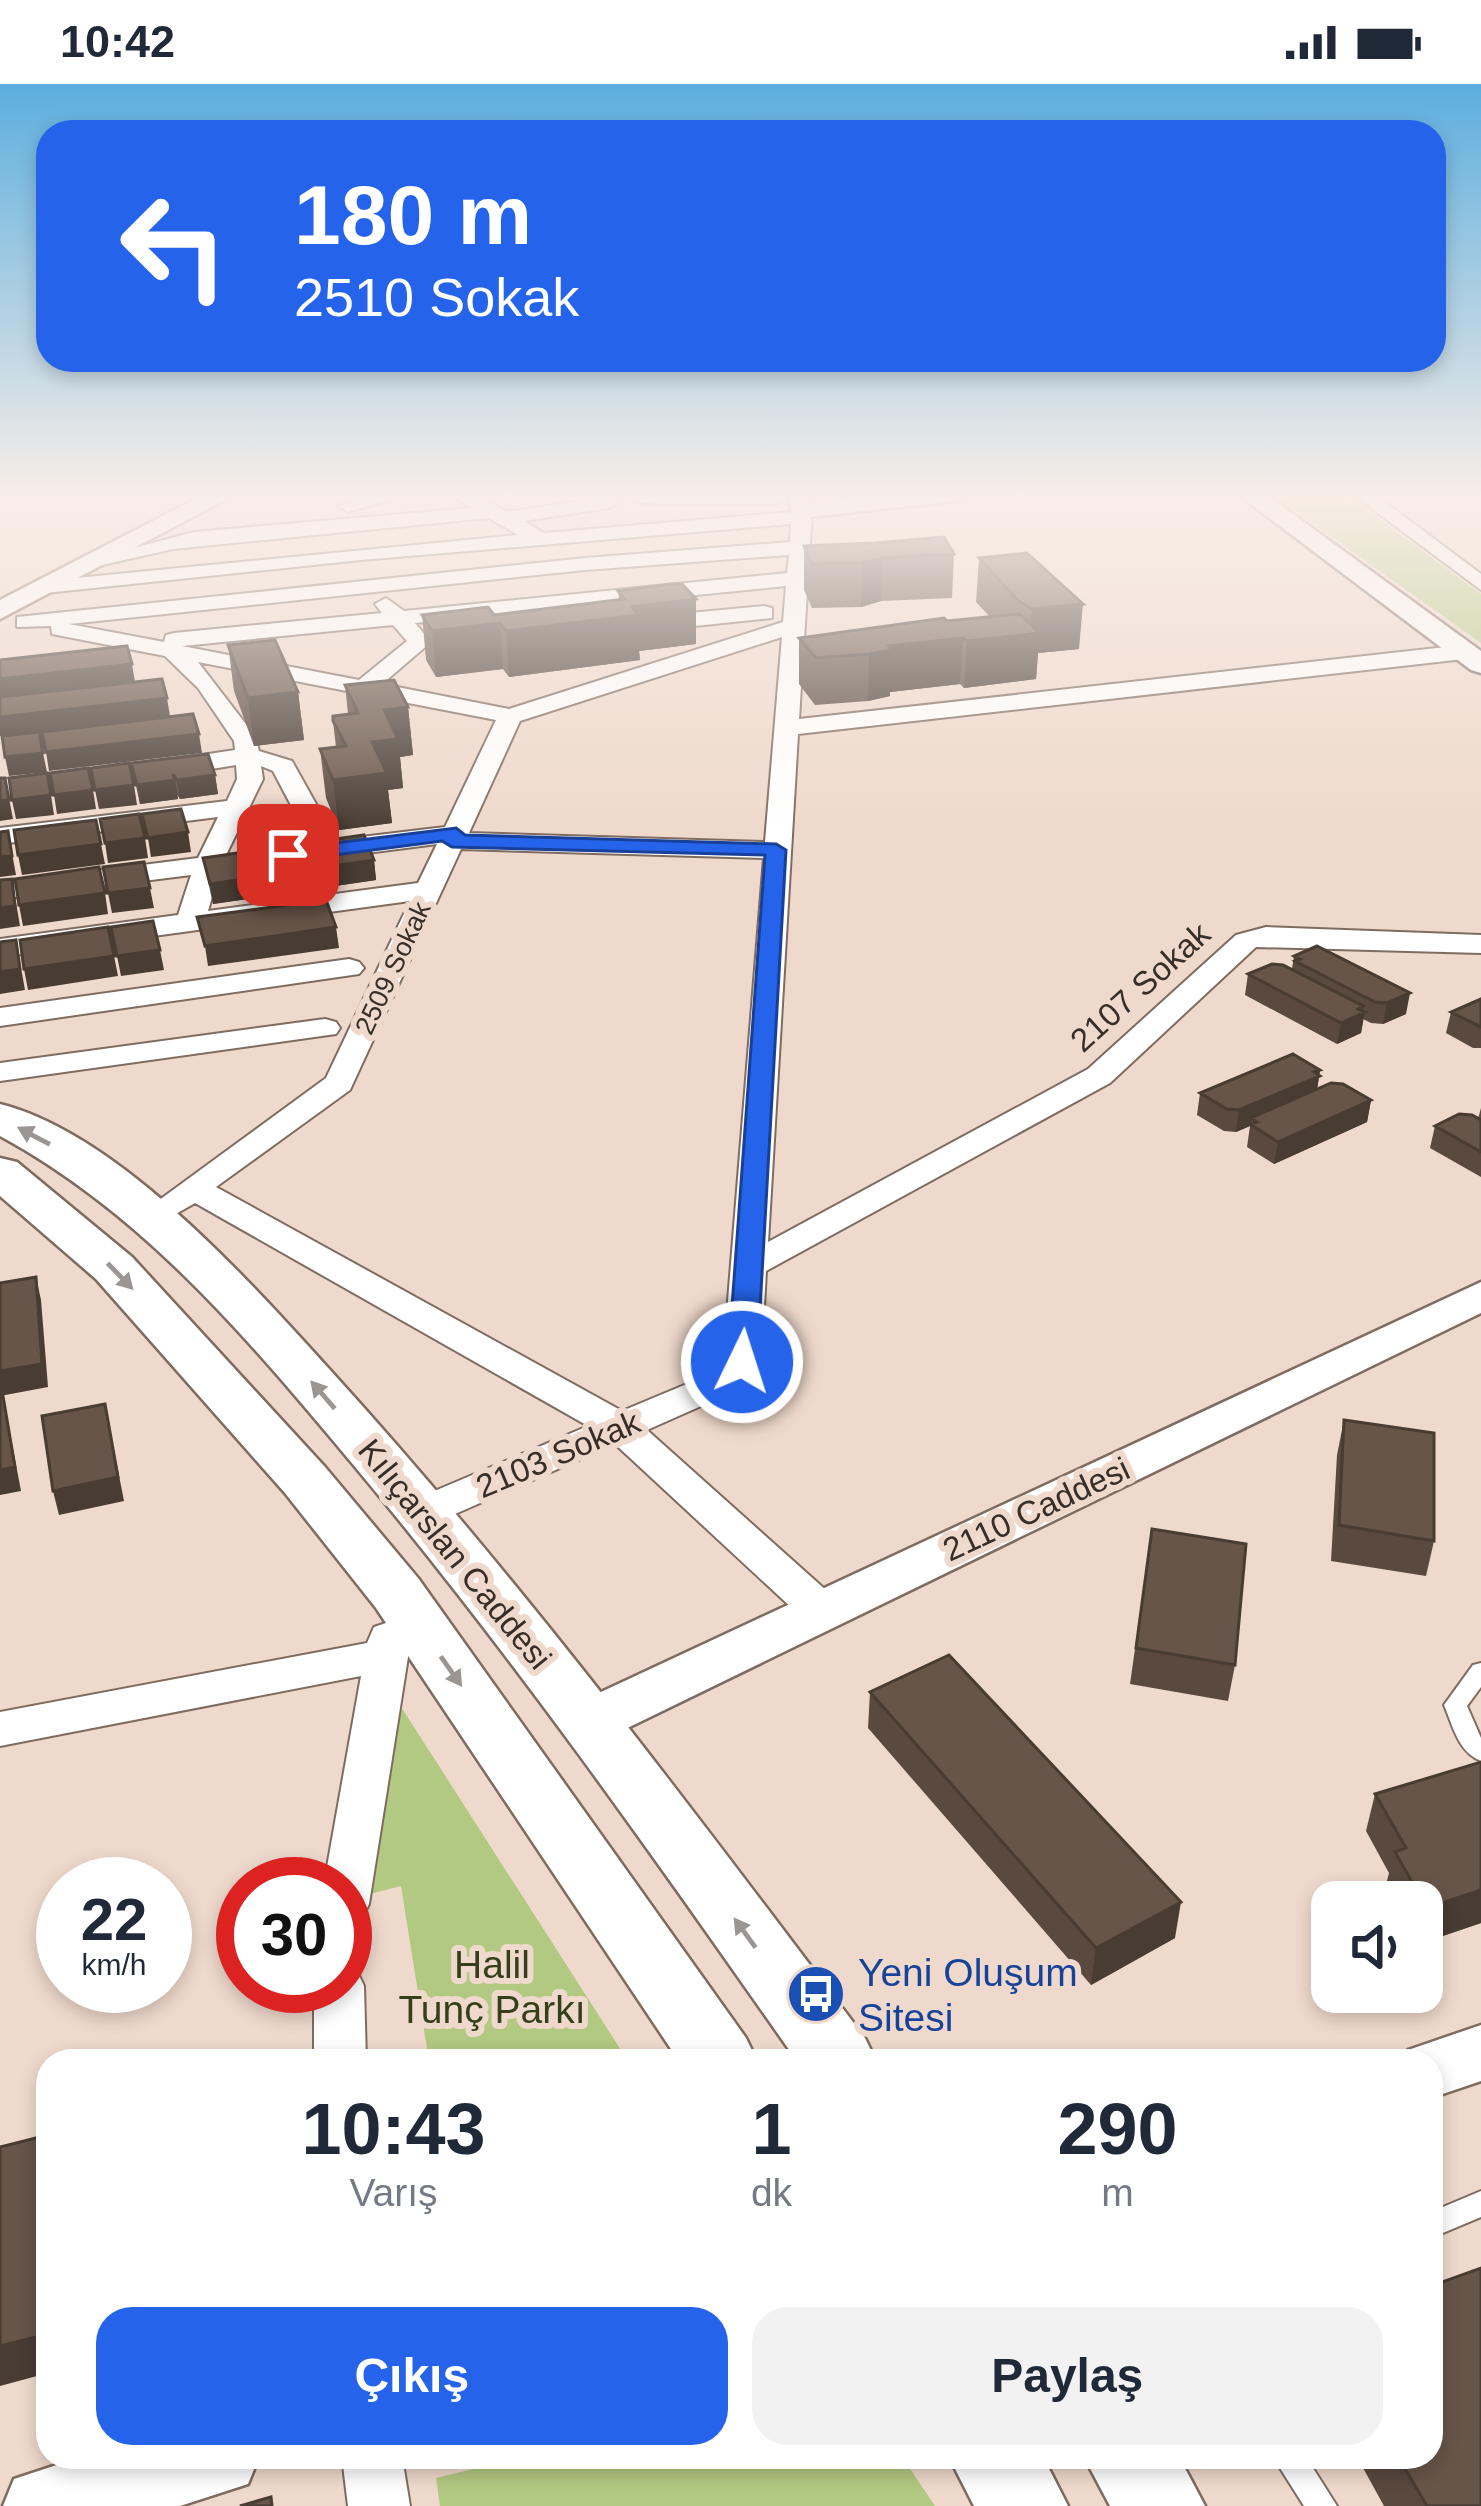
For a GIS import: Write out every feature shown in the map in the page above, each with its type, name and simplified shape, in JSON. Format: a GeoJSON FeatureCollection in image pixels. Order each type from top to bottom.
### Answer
{"type":"FeatureCollection","features":[{"type":"Feature","properties":{"kind":"main road","name":"Kılıçarslan Caddesi"},"geometry":{"type":"LineString","coordinates":[[0,1118],[96,1173],[173,1202],[295,1363],[425,1510],[591,1721],[830,2049]]}},
{"type":"Feature","properties":{"kind":"main road"},"geometry":{"type":"LineString","coordinates":[[0,1172],[114,1268],[305,1480],[397,1593],[712,2049]]}},
{"type":"Feature","properties":{"kind":"main road"},"geometry":{"type":"LineString","coordinates":[[1000,2469],[1025,2506]]}},
{"type":"Feature","properties":{"kind":"main road"},"geometry":{"type":"LineString","coordinates":[[1135,2469],[1162,2506]]}},
{"type":"Feature","properties":{"kind":"street"},"geometry":{"type":"LineString","coordinates":[[8,617],[130,606]]}},
{"type":"Feature","properties":{"kind":"street"},"geometry":{"type":"LineString","coordinates":[[363,688],[430,642],[392,615],[387,606]]}},
{"type":"Feature","properties":{"kind":"street"},"geometry":{"type":"LineString","coordinates":[[104,660],[392,615],[486,606]]}},
{"type":"Feature","properties":{"kind":"street"},"geometry":{"type":"LineString","coordinates":[[625,606],[612,625],[777,620]]}},
{"type":"Feature","properties":{"kind":"street","name":"2103 Sokak"},"geometry":{"type":"LineString","coordinates":[[425,1510],[731,1379],[739,1371],[784,728],[777,620],[783,606]]}},
{"type":"Feature","properties":{"kind":"street"},"geometry":{"type":"LineString","coordinates":[[1403,606],[1475,658]]}},
{"type":"Feature","properties":{"kind":"street"},"geometry":{"type":"LineString","coordinates":[[8,617],[510,716],[777,620]]}},
{"type":"Feature","properties":{"kind":"street"},"geometry":{"type":"LineString","coordinates":[[164,649],[218,717],[246,741],[248,758],[250,779],[208,865],[190,922]]}},
{"type":"Feature","properties":{"kind":"street"},"geometry":{"type":"LineString","coordinates":[[784,728],[1475,658]]}},
{"type":"Feature","properties":{"kind":"street","name":"2509 Sokak"},"geometry":{"type":"LineString","coordinates":[[173,1202],[339,1082],[510,716]]}},
{"type":"Feature","properties":{"kind":"street"},"geometry":{"type":"LineString","coordinates":[[0,788],[248,758],[283,766],[328,850]]}},
{"type":"Feature","properties":{"kind":"street"},"geometry":{"type":"LineString","coordinates":[[0,836],[237,808]]}},
{"type":"Feature","properties":{"kind":"street"},"geometry":{"type":"LineString","coordinates":[[0,891],[454,837],[776,850]]}},
{"type":"Feature","properties":{"kind":"street"},"geometry":{"type":"LineString","coordinates":[[0,949],[429,890]]}},
{"type":"Feature","properties":{"kind":"street","name":"2107 Sokak"},"geometry":{"type":"LineString","coordinates":[[748,1268],[1099,1076],[1246,941],[1266,936],[1481,944]]}},
{"type":"Feature","properties":{"kind":"street"},"geometry":{"type":"LineString","coordinates":[[0,1017],[349,968]]}},
{"type":"Feature","properties":{"kind":"street"},"geometry":{"type":"LineString","coordinates":[[0,1072],[325,1028]]}},
{"type":"Feature","properties":{"kind":"street"},"geometry":{"type":"LineString","coordinates":[[173,1202],[620,1427],[822,1611]]}},
{"type":"Feature","properties":{"kind":"street","name":"2110 Caddesi"},"geometry":{"type":"LineString","coordinates":[[591,1721],[1481,1296]]}},
{"type":"Feature","properties":{"kind":"street"},"geometry":{"type":"LineString","coordinates":[[353,1857],[397,1593]]}},
{"type":"Feature","properties":{"kind":"street"},"geometry":{"type":"LineString","coordinates":[[0,1729],[386,1655]]}},
{"type":"Feature","properties":{"kind":"street"},"geometry":{"type":"LineString","coordinates":[[339,2013],[340,2049]]}},
{"type":"Feature","properties":{"kind":"street"},"geometry":{"type":"LineString","coordinates":[[1443,2066],[1481,2053]]}},
{"type":"Feature","properties":{"kind":"street"},"geometry":{"type":"LineString","coordinates":[[41,2506],[177,2469]]}},
{"type":"Feature","properties":{"kind":"street"},"geometry":{"type":"LineString","coordinates":[[374,2469],[379,2506]]}},
{"type":"Feature","properties":{"kind":"lane"},"geometry":{"type":"LineString","coordinates":[[1481,1671],[1455,1706],[1470,1741],[1481,1752]]}},
{"type":"Feature","properties":{"kind":"lane"},"geometry":{"type":"LineString","coordinates":[[1443,2220],[1481,2204]]}},
{"type":"Feature","properties":{"kind":"lane"},"geometry":{"type":"LineString","coordinates":[[1296,2469],[1322,2506]]}},
{"type":"Feature","properties":{"kind":"green space"},"geometry":{"type":"Polygon","coordinates":[[[1429,606],[1481,606],[1481,643],[1429,606]]]}},
{"type":"Feature","properties":{"kind":"green space","name":"Halil Tunç Parkı"},"geometry":{"type":"Polygon","coordinates":[[[396,1699],[620,2049],[427,2049],[401,1886],[372,1893],[396,1699]]]}},
{"type":"Feature","properties":{"kind":"green space"},"geometry":{"type":"Polygon","coordinates":[[[473,2469],[910,2469],[935,2506],[440,2506],[436,2478],[473,2469]]]}},
{"type":"Feature","properties":{"kind":"building"},"geometry":{"type":"Polygon","coordinates":[[[567,606],[640,606],[632,607],[638,615],[506,631],[500,623],[432,631],[422,615],[488,607],[494,615],[567,606]]]}},
{"type":"Feature","properties":{"kind":"building"},"geometry":{"type":"Polygon","coordinates":[[[1019,614],[1040,633],[889,646],[892,650],[816,658],[799,638],[944,618],[1019,614]]]}},
{"type":"Feature","properties":{"kind":"building"},"geometry":{"type":"Polygon","coordinates":[[[275,640],[298,692],[248,698],[228,645],[275,640]]]}},
{"type":"Feature","properties":{"kind":"building"},"geometry":{"type":"Polygon","coordinates":[[[127,646],[132,664],[0,679],[0,660],[127,646]]]}},
{"type":"Feature","properties":{"kind":"building"},"geometry":{"type":"Polygon","coordinates":[[[162,679],[167,698],[0,717],[0,697],[162,679]]]}},
{"type":"Feature","properties":{"kind":"building"},"geometry":{"type":"Polygon","coordinates":[[[394,680],[408,707],[384,710],[398,739],[372,742],[387,773],[333,780],[320,749],[346,746],[333,721],[333,716],[358,713],[345,685],[394,680]]]}},
{"type":"Feature","properties":{"kind":"building"},"geometry":{"type":"Polygon","coordinates":[[[193,714],[199,734],[46,752],[42,732],[193,714]]]}},
{"type":"Feature","properties":{"kind":"building"},"geometry":{"type":"Polygon","coordinates":[[[39,732],[43,753],[5,757],[2,736],[39,732]]]}},
{"type":"Feature","properties":{"kind":"building"},"geometry":{"type":"Polygon","coordinates":[[[208,754],[215,775],[177,780],[173,774],[175,780],[137,785],[131,763],[208,754]]]}},
{"type":"Feature","properties":{"kind":"building"},"geometry":{"type":"Polygon","coordinates":[[[129,763],[134,785],[95,790],[91,768],[129,763]]]}},
{"type":"Feature","properties":{"kind":"building"},"geometry":{"type":"Polygon","coordinates":[[[88,768],[93,790],[54,795],[50,773],[88,768]]]}},
{"type":"Feature","properties":{"kind":"building"},"geometry":{"type":"Polygon","coordinates":[[[47,773],[51,795],[12,800],[9,778],[47,773]]]}},
{"type":"Feature","properties":{"kind":"building"},"geometry":{"type":"Polygon","coordinates":[[[0,778],[5,778],[9,800],[0,801],[0,778]]]}},
{"type":"Feature","properties":{"kind":"building"},"geometry":{"type":"Polygon","coordinates":[[[181,809],[188,832],[148,838],[142,814],[181,809]]]}},
{"type":"Feature","properties":{"kind":"building"},"geometry":{"type":"Polygon","coordinates":[[[139,814],[145,838],[105,843],[100,819],[139,814]]]}},
{"type":"Feature","properties":{"kind":"building"},"geometry":{"type":"Polygon","coordinates":[[[96,820],[101,844],[18,855],[14,830],[96,820]]]}},
{"type":"Feature","properties":{"kind":"building"},"geometry":{"type":"Polygon","coordinates":[[[8,831],[12,856],[0,857],[0,832],[8,831]]]}},
{"type":"Feature","properties":{"kind":"building"},"geometry":{"type":"Polygon","coordinates":[[[364,835],[374,860],[210,884],[203,858],[364,835]]]}},
{"type":"Feature","properties":{"kind":"building"},"geometry":{"type":"Polygon","coordinates":[[[144,862],[150,888],[108,893],[103,867],[144,862]]]}},
{"type":"Feature","properties":{"kind":"building"},"geometry":{"type":"Polygon","coordinates":[[[99,867],[105,893],[19,905],[15,879],[99,867]]]}},
{"type":"Feature","properties":{"kind":"building"},"geometry":{"type":"Polygon","coordinates":[[[12,879],[15,906],[0,908],[0,880],[12,879]]]}},
{"type":"Feature","properties":{"kind":"building"},"geometry":{"type":"Polygon","coordinates":[[[326,900],[336,927],[205,946],[197,917],[326,900]]]}},
{"type":"Feature","properties":{"kind":"building"},"geometry":{"type":"Polygon","coordinates":[[[153,921],[160,950],[117,956],[111,927],[153,921]]]}},
{"type":"Feature","properties":{"kind":"building"},"geometry":{"type":"Polygon","coordinates":[[[108,927],[114,956],[24,969],[20,940],[108,927]]]}},
{"type":"Feature","properties":{"kind":"building"},"geometry":{"type":"Polygon","coordinates":[[[16,940],[20,969],[0,972],[0,942],[16,940]]]}},
{"type":"Feature","properties":{"kind":"building"},"geometry":{"type":"Polygon","coordinates":[[[1317,946],[1410,993],[1387,1003],[1375,1002],[1295,961],[1300,959],[1294,956],[1317,946]]]}},
{"type":"Feature","properties":{"kind":"building"},"geometry":{"type":"Polygon","coordinates":[[[1272,964],[1283,965],[1363,1006],[1358,1009],[1365,1012],[1341,1023],[1248,974],[1272,964]]]}},
{"type":"Feature","properties":{"kind":"building"},"geometry":{"type":"Polygon","coordinates":[[[1481,999],[1481,1027],[1451,1012],[1481,999]]]}},
{"type":"Feature","properties":{"kind":"building"},"geometry":{"type":"Polygon","coordinates":[[[1293,1054],[1320,1070],[1314,1072],[1320,1076],[1239,1110],[1227,1109],[1200,1093],[1293,1054]]]}},
{"type":"Feature","properties":{"kind":"building"},"geometry":{"type":"Polygon","coordinates":[[[1331,1083],[1343,1084],[1371,1100],[1278,1142],[1250,1124],[1257,1122],[1251,1118],[1331,1083]]]}},
{"type":"Feature","properties":{"kind":"building"},"geometry":{"type":"Polygon","coordinates":[[[1459,1114],[1481,1120],[1481,1152],[1435,1126],[1459,1114]]]}},
{"type":"Feature","properties":{"kind":"building"},"geometry":{"type":"Polygon","coordinates":[[[36,1277],[42,1364],[0,1371],[0,1283],[36,1277]]]}},
{"type":"Feature","properties":{"kind":"building"},"geometry":{"type":"Polygon","coordinates":[[[0,1397],[15,1467],[0,1470],[0,1397]]]}},
{"type":"Feature","properties":{"kind":"building"},"geometry":{"type":"Polygon","coordinates":[[[105,1404],[118,1477],[53,1491],[42,1416],[105,1404]]]}},
{"type":"Feature","properties":{"kind":"building"},"geometry":{"type":"Polygon","coordinates":[[[1344,1420],[1434,1433],[1434,1541],[1339,1525],[1344,1420]]]}},
{"type":"Feature","properties":{"kind":"building"},"geometry":{"type":"Polygon","coordinates":[[[1152,1529],[1246,1544],[1235,1665],[1136,1648],[1152,1529]]]}},
{"type":"Feature","properties":{"kind":"building"},"geometry":{"type":"Polygon","coordinates":[[[949,1655],[1181,1902],[1096,1948],[870,1692],[949,1655]]]}},
{"type":"Feature","properties":{"kind":"building"},"geometry":{"type":"Polygon","coordinates":[[[1481,1762],[1481,1890],[1443,1903],[1443,1881],[1412,1881],[1395,1852],[1406,1848],[1375,1794],[1481,1762]]]}},
{"type":"Feature","properties":{"kind":"building"},"geometry":{"type":"Polygon","coordinates":[[[36,2138],[36,2337],[0,2346],[0,2147],[36,2138]]]}},
{"type":"Feature","properties":{"kind":"building"},"geometry":{"type":"Polygon","coordinates":[[[1481,2268],[1481,2506],[1427,2506],[1405,2469],[1443,2469],[1443,2282],[1481,2268]]]}},
{"type":"Feature","properties":{"kind":"building"},"geometry":{"type":"Polygon","coordinates":[[[271,2497],[272,2506],[240,2506],[271,2497]]]}},
{"type":"Feature","properties":{"kind":"place","name":"Yeni Oluşum Sitesi"},"geometry":{"type":"Point","coordinates":[816,1994]}},
{"type":"Feature","properties":{"kind":"route"},"geometry":{"type":"LineString","coordinates":[[288,855],[456,834],[452,841],[776,850],[742,1362]]}}]}
